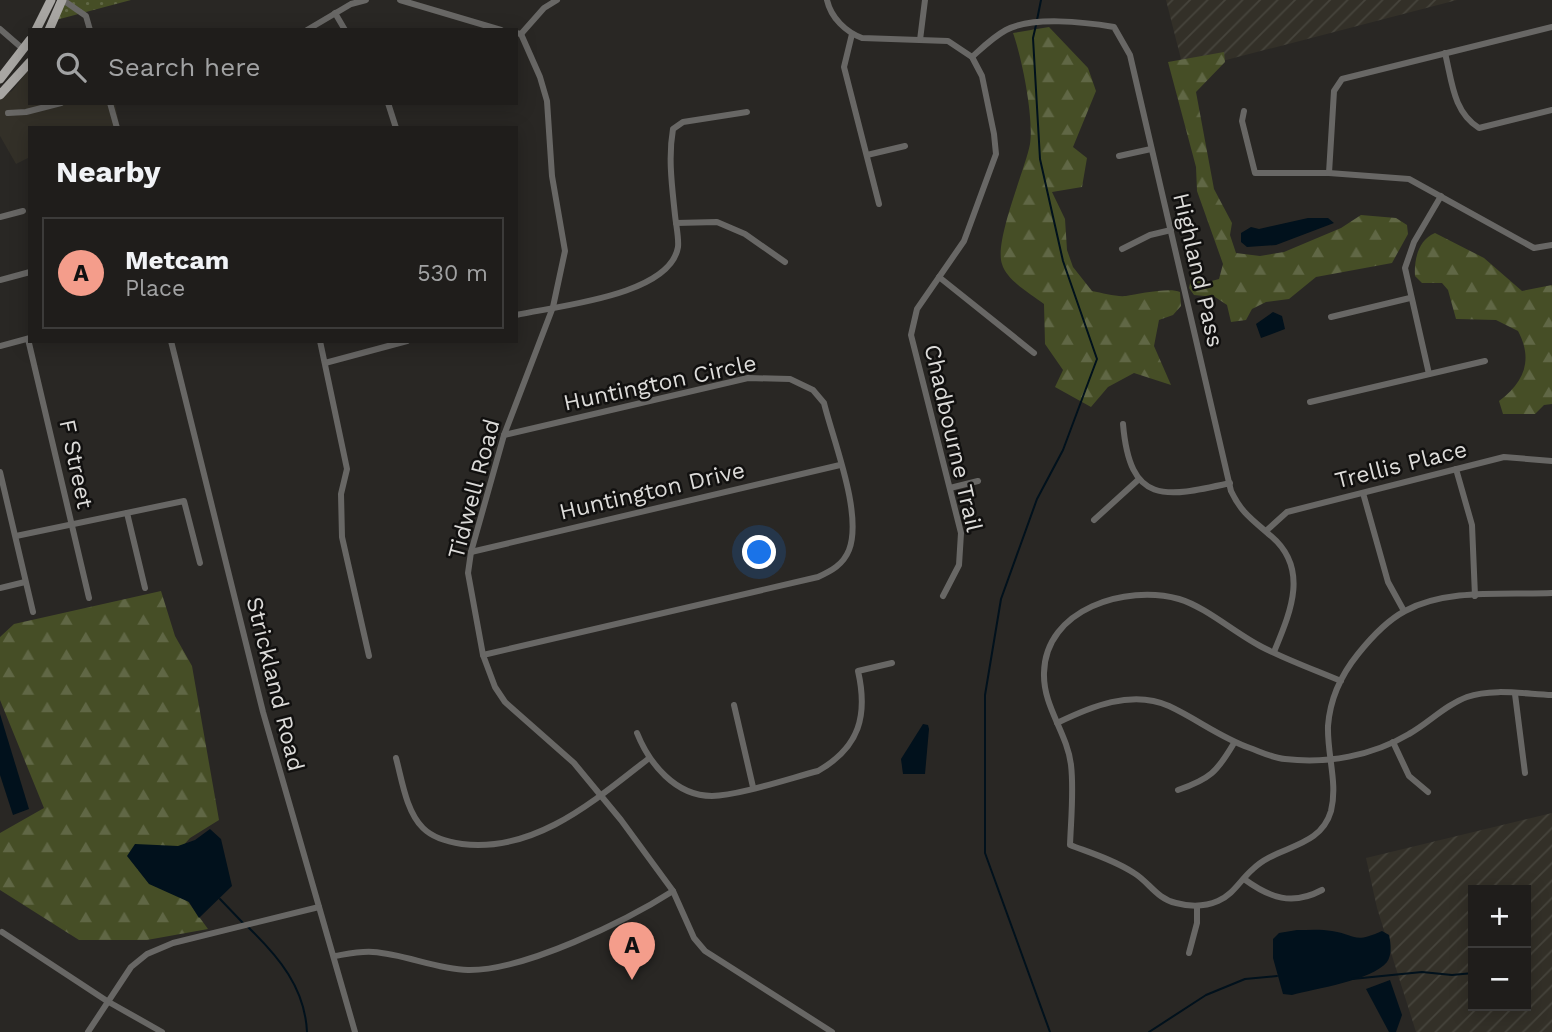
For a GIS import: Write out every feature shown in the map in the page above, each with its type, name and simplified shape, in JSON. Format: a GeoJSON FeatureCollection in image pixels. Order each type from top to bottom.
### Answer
{"type":"FeatureCollection","features":[{"type":"Feature","properties":{"kind":"main road"},"geometry":{"type":"LineString","coordinates":[[37,28],[51,0]]}},
{"type":"Feature","properties":{"kind":"main road"},"geometry":{"type":"LineString","coordinates":[[50,28],[63,0]]}},
{"type":"Feature","properties":{"kind":"main road"},"geometry":{"type":"LineString","coordinates":[[0,79],[28,43]]}},
{"type":"Feature","properties":{"kind":"main road"},"geometry":{"type":"LineString","coordinates":[[0,95],[28,64]]}},
{"type":"Feature","properties":{"kind":"street"},"geometry":{"type":"LineString","coordinates":[[63,0],[86,16],[89,28]]}},
{"type":"Feature","properties":{"kind":"street"},"geometry":{"type":"LineString","coordinates":[[310,28],[335,13],[366,0]]}},
{"type":"Feature","properties":{"kind":"street"},"geometry":{"type":"LineString","coordinates":[[400,0],[494,28]]}},
{"type":"Feature","properties":{"kind":"street"},"geometry":{"type":"LineString","coordinates":[[518,34],[544,8],[558,0]]}},
{"type":"Feature","properties":{"kind":"street"},"geometry":{"type":"LineString","coordinates":[[827,0],[830,10],[852,34],[862,38],[948,41],[972,57]]}},
{"type":"Feature","properties":{"kind":"street"},"geometry":{"type":"LineString","coordinates":[[920,40],[925,0]]}},
{"type":"Feature","properties":{"kind":"street"},"geometry":{"type":"LineString","coordinates":[[335,13],[344,28]]}},
{"type":"Feature","properties":{"kind":"street","name":"Highland Pass"},"geometry":{"type":"LineString","coordinates":[[972,57],[1007,29],[1025,24],[1084,22],[1114,27],[1130,55],[1230,483],[1241,511],[1266,531],[1291,561],[1295,589],[1292,609],[1274,652]]}},
{"type":"Feature","properties":{"kind":"street"},"geometry":{"type":"LineString","coordinates":[[1329,173],[1334,91],[1342,79],[1552,27]]}},
{"type":"Feature","properties":{"kind":"street"},"geometry":{"type":"LineString","coordinates":[[0,29],[23,49]]}},
{"type":"Feature","properties":{"kind":"street","name":"Tidwell Road"},"geometry":{"type":"LineString","coordinates":[[518,34],[540,77],[547,101],[552,177],[565,251],[553,307],[504,435],[471,552],[468,573],[483,655],[495,687],[505,702],[574,763],[602,794],[673,891],[694,938],[705,951],[832,1032]]}},
{"type":"Feature","properties":{"kind":"street"},"geometry":{"type":"LineString","coordinates":[[852,34],[844,67],[879,204]]}},
{"type":"Feature","properties":{"kind":"street"},"geometry":{"type":"LineString","coordinates":[[1445,53],[1458,106],[1465,119],[1479,128],[1552,110]]}},
{"type":"Feature","properties":{"kind":"street","name":"Chadbourne Trail"},"geometry":{"type":"LineString","coordinates":[[943,596],[958,565],[961,533],[911,335],[917,309],[964,241],[996,154],[982,76],[972,57]]}},
{"type":"Feature","properties":{"kind":"street"},"geometry":{"type":"LineString","coordinates":[[8,113],[26,112],[53,105]]}},
{"type":"Feature","properties":{"kind":"street"},"geometry":{"type":"LineString","coordinates":[[111,105],[116,126]]}},
{"type":"Feature","properties":{"kind":"street"},"geometry":{"type":"LineString","coordinates":[[389,105],[395,126]]}},
{"type":"Feature","properties":{"kind":"street"},"geometry":{"type":"LineString","coordinates":[[1244,111],[1242,121],[1255,173],[1329,173],[1409,179],[1534,248],[1552,245]]}},
{"type":"Feature","properties":{"kind":"street"},"geometry":{"type":"LineString","coordinates":[[518,315],[649,283],[667,270],[678,248],[669,153],[673,129],[683,122],[747,112]]}},
{"type":"Feature","properties":{"kind":"street"},"geometry":{"type":"LineString","coordinates":[[867,155],[905,146]]}},
{"type":"Feature","properties":{"kind":"street"},"geometry":{"type":"LineString","coordinates":[[1119,156],[1151,149]]}},
{"type":"Feature","properties":{"kind":"street"},"geometry":{"type":"LineString","coordinates":[[1429,374],[1405,268],[1414,242],[1441,197]]}},
{"type":"Feature","properties":{"kind":"street"},"geometry":{"type":"LineString","coordinates":[[0,217],[23,211]]}},
{"type":"Feature","properties":{"kind":"street"},"geometry":{"type":"LineString","coordinates":[[676,223],[717,222],[745,234],[785,262]]}},
{"type":"Feature","properties":{"kind":"street"},"geometry":{"type":"LineString","coordinates":[[1122,249],[1150,235],[1171,230]]}},
{"type":"Feature","properties":{"kind":"street"},"geometry":{"type":"LineString","coordinates":[[0,280],[28,273]]}},
{"type":"Feature","properties":{"kind":"street"},"geometry":{"type":"LineString","coordinates":[[939,277],[1034,353]]}},
{"type":"Feature","properties":{"kind":"street"},"geometry":{"type":"LineString","coordinates":[[1331,317],[1410,298]]}},
{"type":"Feature","properties":{"kind":"street"},"geometry":{"type":"LineString","coordinates":[[0,346],[28,338]]}},
{"type":"Feature","properties":{"kind":"street","name":"F Street"},"geometry":{"type":"LineString","coordinates":[[30,343],[89,598]]}},
{"type":"Feature","properties":{"kind":"street","name":"Strickland Road"},"geometry":{"type":"LineString","coordinates":[[171,343],[266,725],[355,1032]]}},
{"type":"Feature","properties":{"kind":"street"},"geometry":{"type":"LineString","coordinates":[[320,343],[347,469],[341,494],[342,537],[369,656]]}},
{"type":"Feature","properties":{"kind":"street"},"geometry":{"type":"LineString","coordinates":[[325,363],[400,343]]}},
{"type":"Feature","properties":{"kind":"street"},"geometry":{"type":"LineString","coordinates":[[1310,402],[1485,361]]}},
{"type":"Feature","properties":{"kind":"street","name":"Huntington Circle"},"geometry":{"type":"LineString","coordinates":[[483,655],[818,578],[834,569],[849,551],[854,527],[824,403],[819,396],[798,382],[774,377],[748,378],[504,435]]}},
{"type":"Feature","properties":{"kind":"street"},"geometry":{"type":"LineString","coordinates":[[1123,424],[1126,456],[1139,480],[1159,492],[1179,495],[1230,483]]}},
{"type":"Feature","properties":{"kind":"street","name":"Trellis Place"},"geometry":{"type":"LineString","coordinates":[[1266,531],[1287,512],[1504,457],[1552,461]]}},
{"type":"Feature","properties":{"kind":"street","name":"Huntington Drive"},"geometry":{"type":"LineString","coordinates":[[471,552],[840,465]]}},
{"type":"Feature","properties":{"kind":"street"},"geometry":{"type":"LineString","coordinates":[[1456,469],[1472,525],[1475,596]]}},
{"type":"Feature","properties":{"kind":"street"},"geometry":{"type":"LineString","coordinates":[[0,472],[33,612]]}},
{"type":"Feature","properties":{"kind":"street"},"geometry":{"type":"LineString","coordinates":[[1094,520],[1139,480]]}},
{"type":"Feature","properties":{"kind":"street"},"geometry":{"type":"LineString","coordinates":[[950,488],[978,481]]}},
{"type":"Feature","properties":{"kind":"street"},"geometry":{"type":"LineString","coordinates":[[1363,493],[1388,582],[1404,611]]}},
{"type":"Feature","properties":{"kind":"street"},"geometry":{"type":"LineString","coordinates":[[16,536],[184,501],[200,563]]}},
{"type":"Feature","properties":{"kind":"street"},"geometry":{"type":"LineString","coordinates":[[127,513],[145,588]]}},
{"type":"Feature","properties":{"kind":"street"},"geometry":{"type":"LineString","coordinates":[[0,588],[25,582]]}},
{"type":"Feature","properties":{"kind":"street"},"geometry":{"type":"LineString","coordinates":[[1340,681],[1274,652],[1180,599],[1145,594],[1091,604],[1067,622],[1050,645],[1044,671],[1045,697],[1071,763],[1070,845],[1136,874],[1159,896],[1174,903],[1197,906],[1218,901],[1236,890],[1244,879],[1272,855],[1302,845],[1320,831],[1330,814],[1335,792],[1328,726],[1333,697],[1340,681],[1368,642],[1404,611],[1433,601],[1475,596],[1552,593]]}},
{"type":"Feature","properties":{"kind":"street"},"geometry":{"type":"LineString","coordinates":[[637,733],[648,759],[678,786],[711,796],[818,771],[830,765],[859,732],[864,697],[858,671],[892,663]]}},
{"type":"Feature","properties":{"kind":"street"},"geometry":{"type":"LineString","coordinates":[[1515,694],[1525,773]]}},
{"type":"Feature","properties":{"kind":"street"},"geometry":{"type":"LineString","coordinates":[[1057,723],[1095,705],[1150,701],[1167,705],[1234,743],[1283,759],[1330,761],[1378,749],[1393,742],[1469,696],[1552,695]]}},
{"type":"Feature","properties":{"kind":"street"},"geometry":{"type":"LineString","coordinates":[[734,705],[753,787]]}},
{"type":"Feature","properties":{"kind":"street"},"geometry":{"type":"LineString","coordinates":[[1393,742],[1409,776],[1427,792]]}},
{"type":"Feature","properties":{"kind":"street"},"geometry":{"type":"LineString","coordinates":[[1178,790],[1205,780],[1219,768],[1234,743]]}},
{"type":"Feature","properties":{"kind":"street"},"geometry":{"type":"LineString","coordinates":[[396,758],[416,820],[430,834],[453,843],[496,846],[572,817],[648,759]]}},
{"type":"Feature","properties":{"kind":"street"},"geometry":{"type":"LineString","coordinates":[[1244,879],[1265,895],[1286,900],[1310,897],[1322,890]]}},
{"type":"Feature","properties":{"kind":"street"},"geometry":{"type":"LineString","coordinates":[[335,956],[376,952],[429,965],[470,970],[514,962],[564,946],[673,891]]}},
{"type":"Feature","properties":{"kind":"street"},"geometry":{"type":"LineString","coordinates":[[88,1032],[131,967],[147,954],[173,943],[319,906]]}},
{"type":"Feature","properties":{"kind":"street"},"geometry":{"type":"LineString","coordinates":[[1189,953],[1197,923],[1197,906]]}},
{"type":"Feature","properties":{"kind":"street"},"geometry":{"type":"LineString","coordinates":[[2,932],[107,1002],[162,1032]]}},
{"type":"Feature","properties":{"kind":"shaded area"},"geometry":{"type":"Polygon","coordinates":[[[1166,0],[1457,0],[1184,71],[1166,0]]]}},
{"type":"Feature","properties":{"kind":"shaded area"},"geometry":{"type":"Polygon","coordinates":[[[28,71],[28,105],[115,105],[120,126],[28,126],[28,158],[16,164],[0,136],[0,97],[12,91],[28,71]]]}},
{"type":"Feature","properties":{"kind":"shaded area"},"geometry":{"type":"Polygon","coordinates":[[[1552,813],[1552,1032],[1416,1032],[1377,908],[1366,858],[1552,813]]]}},
{"type":"Feature","properties":{"kind":"green space"},"geometry":{"type":"Polygon","coordinates":[[[65,0],[131,0],[56,20],[65,0]]]}},
{"type":"Feature","properties":{"kind":"green space"},"geometry":{"type":"Polygon","coordinates":[[[1049,27],[1088,68],[1096,91],[1073,147],[1087,158],[1082,187],[1052,192],[1065,219],[1067,250],[1073,267],[1092,291],[1122,296],[1162,291],[1180,292],[1181,306],[1173,315],[1159,320],[1154,346],[1171,385],[1134,373],[1108,387],[1091,407],[1055,387],[1063,370],[1045,344],[1044,304],[1020,287],[1002,264],[1002,239],[1027,156],[1031,133],[1026,88],[1013,33],[1049,27]]]}},
{"type":"Feature","properties":{"kind":"green space"},"geometry":{"type":"Polygon","coordinates":[[[1224,52],[1225,62],[1196,92],[1214,189],[1232,223],[1230,235],[1236,253],[1260,256],[1284,252],[1341,228],[1361,215],[1396,218],[1407,225],[1408,234],[1392,263],[1316,277],[1289,299],[1266,302],[1252,309],[1246,320],[1231,322],[1227,305],[1215,297],[1194,295],[1189,288],[1191,279],[1208,282],[1219,279],[1223,264],[1197,191],[1196,167],[1168,62],[1224,52]]]}},
{"type":"Feature","properties":{"kind":"green space"},"geometry":{"type":"Polygon","coordinates":[[[1435,233],[1484,258],[1522,291],[1552,285],[1552,404],[1544,405],[1535,414],[1503,414],[1499,401],[1515,386],[1524,369],[1523,341],[1518,331],[1496,320],[1456,319],[1448,290],[1442,283],[1422,283],[1415,276],[1418,251],[1425,240],[1435,233]]]}},
{"type":"Feature","properties":{"kind":"green space"},"geometry":{"type":"Polygon","coordinates":[[[161,591],[175,636],[192,666],[219,820],[190,838],[170,860],[181,892],[208,929],[147,940],[79,940],[0,890],[0,833],[44,808],[0,700],[0,637],[14,624],[161,591]]]}},
{"type":"Feature","properties":{"kind":"water"},"geometry":{"type":"Polygon","coordinates":[[[1308,218],[1328,218],[1334,223],[1276,245],[1247,247],[1241,242],[1241,233],[1251,227],[1259,229],[1308,218]]]}},
{"type":"Feature","properties":{"kind":"water"},"geometry":{"type":"Polygon","coordinates":[[[1273,312],[1282,316],[1285,329],[1261,338],[1256,324],[1273,312]]]}},
{"type":"Feature","properties":{"kind":"water"},"geometry":{"type":"Polygon","coordinates":[[[0,714],[29,809],[13,815],[0,775],[0,714]]]}},
{"type":"Feature","properties":{"kind":"water"},"geometry":{"type":"Polygon","coordinates":[[[923,724],[928,725],[929,729],[925,774],[903,774],[901,759],[923,724]]]}},
{"type":"Feature","properties":{"kind":"water"},"geometry":{"type":"Polygon","coordinates":[[[210,829],[221,839],[232,886],[199,918],[189,902],[149,884],[127,856],[135,844],[178,846],[195,840],[210,829]]]}},
{"type":"Feature","properties":{"kind":"water"},"geometry":{"type":"Polygon","coordinates":[[[1328,930],[1360,938],[1382,931],[1389,935],[1390,956],[1380,968],[1357,979],[1292,995],[1283,994],[1273,958],[1273,939],[1279,933],[1328,930]]]}},
{"type":"Feature","properties":{"kind":"water"},"geometry":{"type":"Polygon","coordinates":[[[1390,980],[1402,1015],[1396,1032],[1389,1032],[1366,989],[1390,980]]]}},
{"type":"Feature","properties":{"kind":"waterway"},"geometry":{"type":"LineString","coordinates":[[1037,20],[1041,0]]}},
{"type":"Feature","properties":{"kind":"waterway"},"geometry":{"type":"LineString","coordinates":[[1036,25],[1033,38],[1040,159],[1063,261],[1097,359],[1063,450],[1037,499],[1001,599],[985,695],[985,853],[1050,1032]]}},
{"type":"Feature","properties":{"kind":"waterway"},"geometry":{"type":"LineString","coordinates":[[220,899],[243,923]]}},
{"type":"Feature","properties":{"kind":"waterway"},"geometry":{"type":"LineString","coordinates":[[248,927],[280,962],[296,987],[307,1032]]}},
{"type":"Feature","properties":{"kind":"waterway"},"geometry":{"type":"LineString","coordinates":[[1352,979],[1422,972],[1468,973]]}},
{"type":"Feature","properties":{"kind":"waterway"},"geometry":{"type":"LineString","coordinates":[[1149,1032],[1206,995],[1245,979],[1277,976]]}},
{"type":"Feature","properties":{"kind":"place","name":"Metcam"},"geometry":{"type":"Point","coordinates":[632,980]}}]}
